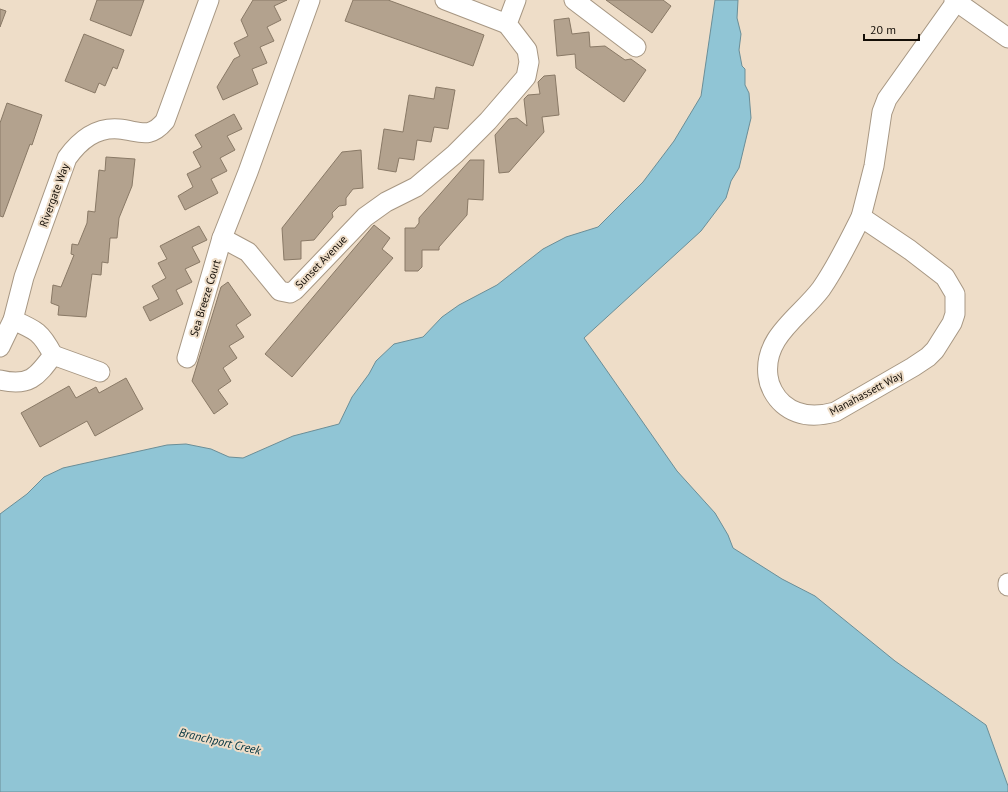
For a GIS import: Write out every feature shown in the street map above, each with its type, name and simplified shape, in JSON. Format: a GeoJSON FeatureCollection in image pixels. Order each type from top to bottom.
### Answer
{"type":"FeatureCollection","features":[{"type":"Feature","properties":{"kind":"street","name":"Rivergate Way"},"geometry":{"type":"LineString","coordinates":[[0,347],[13,320],[24,277],[67,158],[76,145],[89,135],[104,130],[119,129],[141,133],[150,132],[159,128],[165,120],[209,0]]}},
{"type":"Feature","properties":{"kind":"street"},"geometry":{"type":"LineString","coordinates":[[222,238],[248,172],[310,0]]}},
{"type":"Feature","properties":{"kind":"street"},"geometry":{"type":"LineString","coordinates":[[445,0],[507,24],[516,0]]}},
{"type":"Feature","properties":{"kind":"street"},"geometry":{"type":"LineString","coordinates":[[574,0],[636,47]]}},
{"type":"Feature","properties":{"kind":"street"},"geometry":{"type":"LineString","coordinates":[[955,1],[1008,38]]}},
{"type":"Feature","properties":{"kind":"street","name":"Manahassett Way"},"geometry":{"type":"LineString","coordinates":[[861,217],[910,250],[945,277],[951,285],[956,304],[952,323],[935,350],[907,371],[835,412],[822,416],[797,413],[779,400],[768,381],[766,365],[769,350],[775,339],[820,289],[837,264],[861,217],[874,166],[882,112],[887,99],[955,1]]}},
{"type":"Feature","properties":{"kind":"street","name":"Sunset Avenue"},"geometry":{"type":"LineString","coordinates":[[222,238],[248,252],[280,292],[290,293],[295,290],[365,217],[386,202],[416,187],[455,154],[488,121],[526,77],[529,62],[527,50],[507,24]]}},
{"type":"Feature","properties":{"kind":"street","name":"Sea Breeze Court"},"geometry":{"type":"LineString","coordinates":[[187,358],[222,238]]}},
{"type":"Feature","properties":{"kind":"street"},"geometry":{"type":"LineString","coordinates":[[13,320],[30,327],[43,336],[53,355],[100,372]]}},
{"type":"Feature","properties":{"kind":"street"},"geometry":{"type":"LineString","coordinates":[[0,380],[14,384],[40,374],[53,355]]}},
{"type":"Feature","properties":{"kind":"water","name":"Branchport Creek"},"geometry":{"type":"Polygon","coordinates":[[[715,0],[738,0],[737,18],[741,34],[739,50],[742,66],[745,69],[745,85],[749,93],[751,118],[739,168],[731,181],[726,198],[701,231],[584,338],[677,471],[715,513],[728,535],[733,548],[782,579],[815,596],[895,661],[986,725],[1008,786],[1008,792],[0,792],[0,514],[27,494],[44,477],[63,468],[167,445],[186,444],[211,449],[229,457],[243,458],[293,436],[339,424],[352,397],[369,374],[376,361],[394,344],[423,337],[442,317],[459,305],[497,285],[543,249],[566,237],[598,227],[643,182],[674,141],[701,96],[715,0]]]}},
{"type":"Feature","properties":{"kind":"building"},"geometry":{"type":"Polygon","coordinates":[[[97,0],[144,0],[131,36],[90,20],[97,0]]]}},
{"type":"Feature","properties":{"kind":"building"},"geometry":{"type":"Polygon","coordinates":[[[253,0],[287,0],[274,6],[281,20],[267,27],[274,41],[260,47],[267,63],[252,69],[258,84],[223,100],[217,87],[234,59],[240,56],[234,43],[248,36],[241,20],[253,0]]]}},
{"type":"Feature","properties":{"kind":"building"},"geometry":{"type":"Polygon","coordinates":[[[353,0],[388,0],[484,35],[473,66],[345,21],[353,0]]]}},
{"type":"Feature","properties":{"kind":"building"},"geometry":{"type":"Polygon","coordinates":[[[606,0],[663,0],[671,6],[652,33],[606,0]]]}},
{"type":"Feature","properties":{"kind":"building"},"geometry":{"type":"Polygon","coordinates":[[[0,9],[6,11],[0,27],[0,9]]]}},
{"type":"Feature","properties":{"kind":"building"},"geometry":{"type":"Polygon","coordinates":[[[569,18],[572,34],[589,32],[590,47],[605,46],[625,60],[631,59],[646,70],[624,102],[576,68],[575,54],[557,56],[554,20],[569,18]]]}},
{"type":"Feature","properties":{"kind":"building"},"geometry":{"type":"Polygon","coordinates":[[[84,34],[124,50],[117,69],[113,67],[105,86],[99,83],[95,93],[65,81],[84,34]]]}},
{"type":"Feature","properties":{"kind":"building"},"geometry":{"type":"Polygon","coordinates":[[[555,75],[559,115],[542,117],[544,132],[509,172],[499,173],[495,135],[509,119],[517,118],[527,126],[524,99],[528,95],[540,94],[538,82],[544,76],[555,75]]]}},
{"type":"Feature","properties":{"kind":"building"},"geometry":{"type":"Polygon","coordinates":[[[436,87],[455,90],[448,129],[434,127],[431,142],[417,140],[414,160],[399,158],[396,172],[378,169],[384,129],[403,132],[409,95],[434,99],[436,87]]]}},
{"type":"Feature","properties":{"kind":"building"},"geometry":{"type":"Polygon","coordinates":[[[7,103],[42,115],[32,145],[30,144],[3,217],[0,216],[0,123],[7,103]]]}},
{"type":"Feature","properties":{"kind":"building"},"geometry":{"type":"Polygon","coordinates":[[[234,114],[242,129],[227,136],[235,150],[220,158],[227,171],[211,179],[218,193],[185,210],[178,196],[193,187],[187,174],[201,167],[193,152],[202,147],[195,135],[234,114]]]}},
{"type":"Feature","properties":{"kind":"building"},"geometry":{"type":"Polygon","coordinates":[[[361,150],[363,188],[353,189],[346,198],[346,205],[339,206],[332,213],[333,217],[314,240],[301,241],[301,259],[284,260],[282,228],[342,152],[361,150]]]}},
{"type":"Feature","properties":{"kind":"building"},"geometry":{"type":"Polygon","coordinates":[[[106,157],[135,159],[132,186],[119,218],[117,238],[110,238],[108,263],[102,262],[101,275],[92,274],[86,317],[58,315],[59,306],[51,303],[53,285],[61,287],[74,255],[71,254],[72,244],[78,245],[87,223],[88,211],[95,212],[99,170],[105,171],[106,157]]]}},
{"type":"Feature","properties":{"kind":"building"},"geometry":{"type":"Polygon","coordinates":[[[470,160],[484,160],[483,200],[468,199],[467,215],[439,247],[439,250],[422,250],[422,267],[418,271],[405,271],[405,228],[415,228],[419,223],[419,218],[470,160]]]}},
{"type":"Feature","properties":{"kind":"building"},"geometry":{"type":"Polygon","coordinates":[[[374,225],[390,238],[382,249],[393,258],[292,377],[265,354],[374,225]]]}},
{"type":"Feature","properties":{"kind":"building"},"geometry":{"type":"Polygon","coordinates":[[[199,226],[207,240],[192,247],[200,262],[185,269],[192,282],[176,290],[183,304],[150,321],[143,307],[159,299],[152,286],[166,278],[158,263],[167,259],[160,246],[199,226]]]}},
{"type":"Feature","properties":{"kind":"building"},"geometry":{"type":"Polygon","coordinates":[[[228,282],[251,315],[236,325],[244,337],[229,346],[237,358],[223,368],[231,381],[218,390],[228,404],[214,414],[192,381],[221,287],[228,282]]]}},
{"type":"Feature","properties":{"kind":"building"},"geometry":{"type":"Polygon","coordinates":[[[126,378],[143,409],[95,436],[87,421],[40,447],[21,413],[69,386],[76,398],[96,387],[99,393],[126,378]]]}}]}
